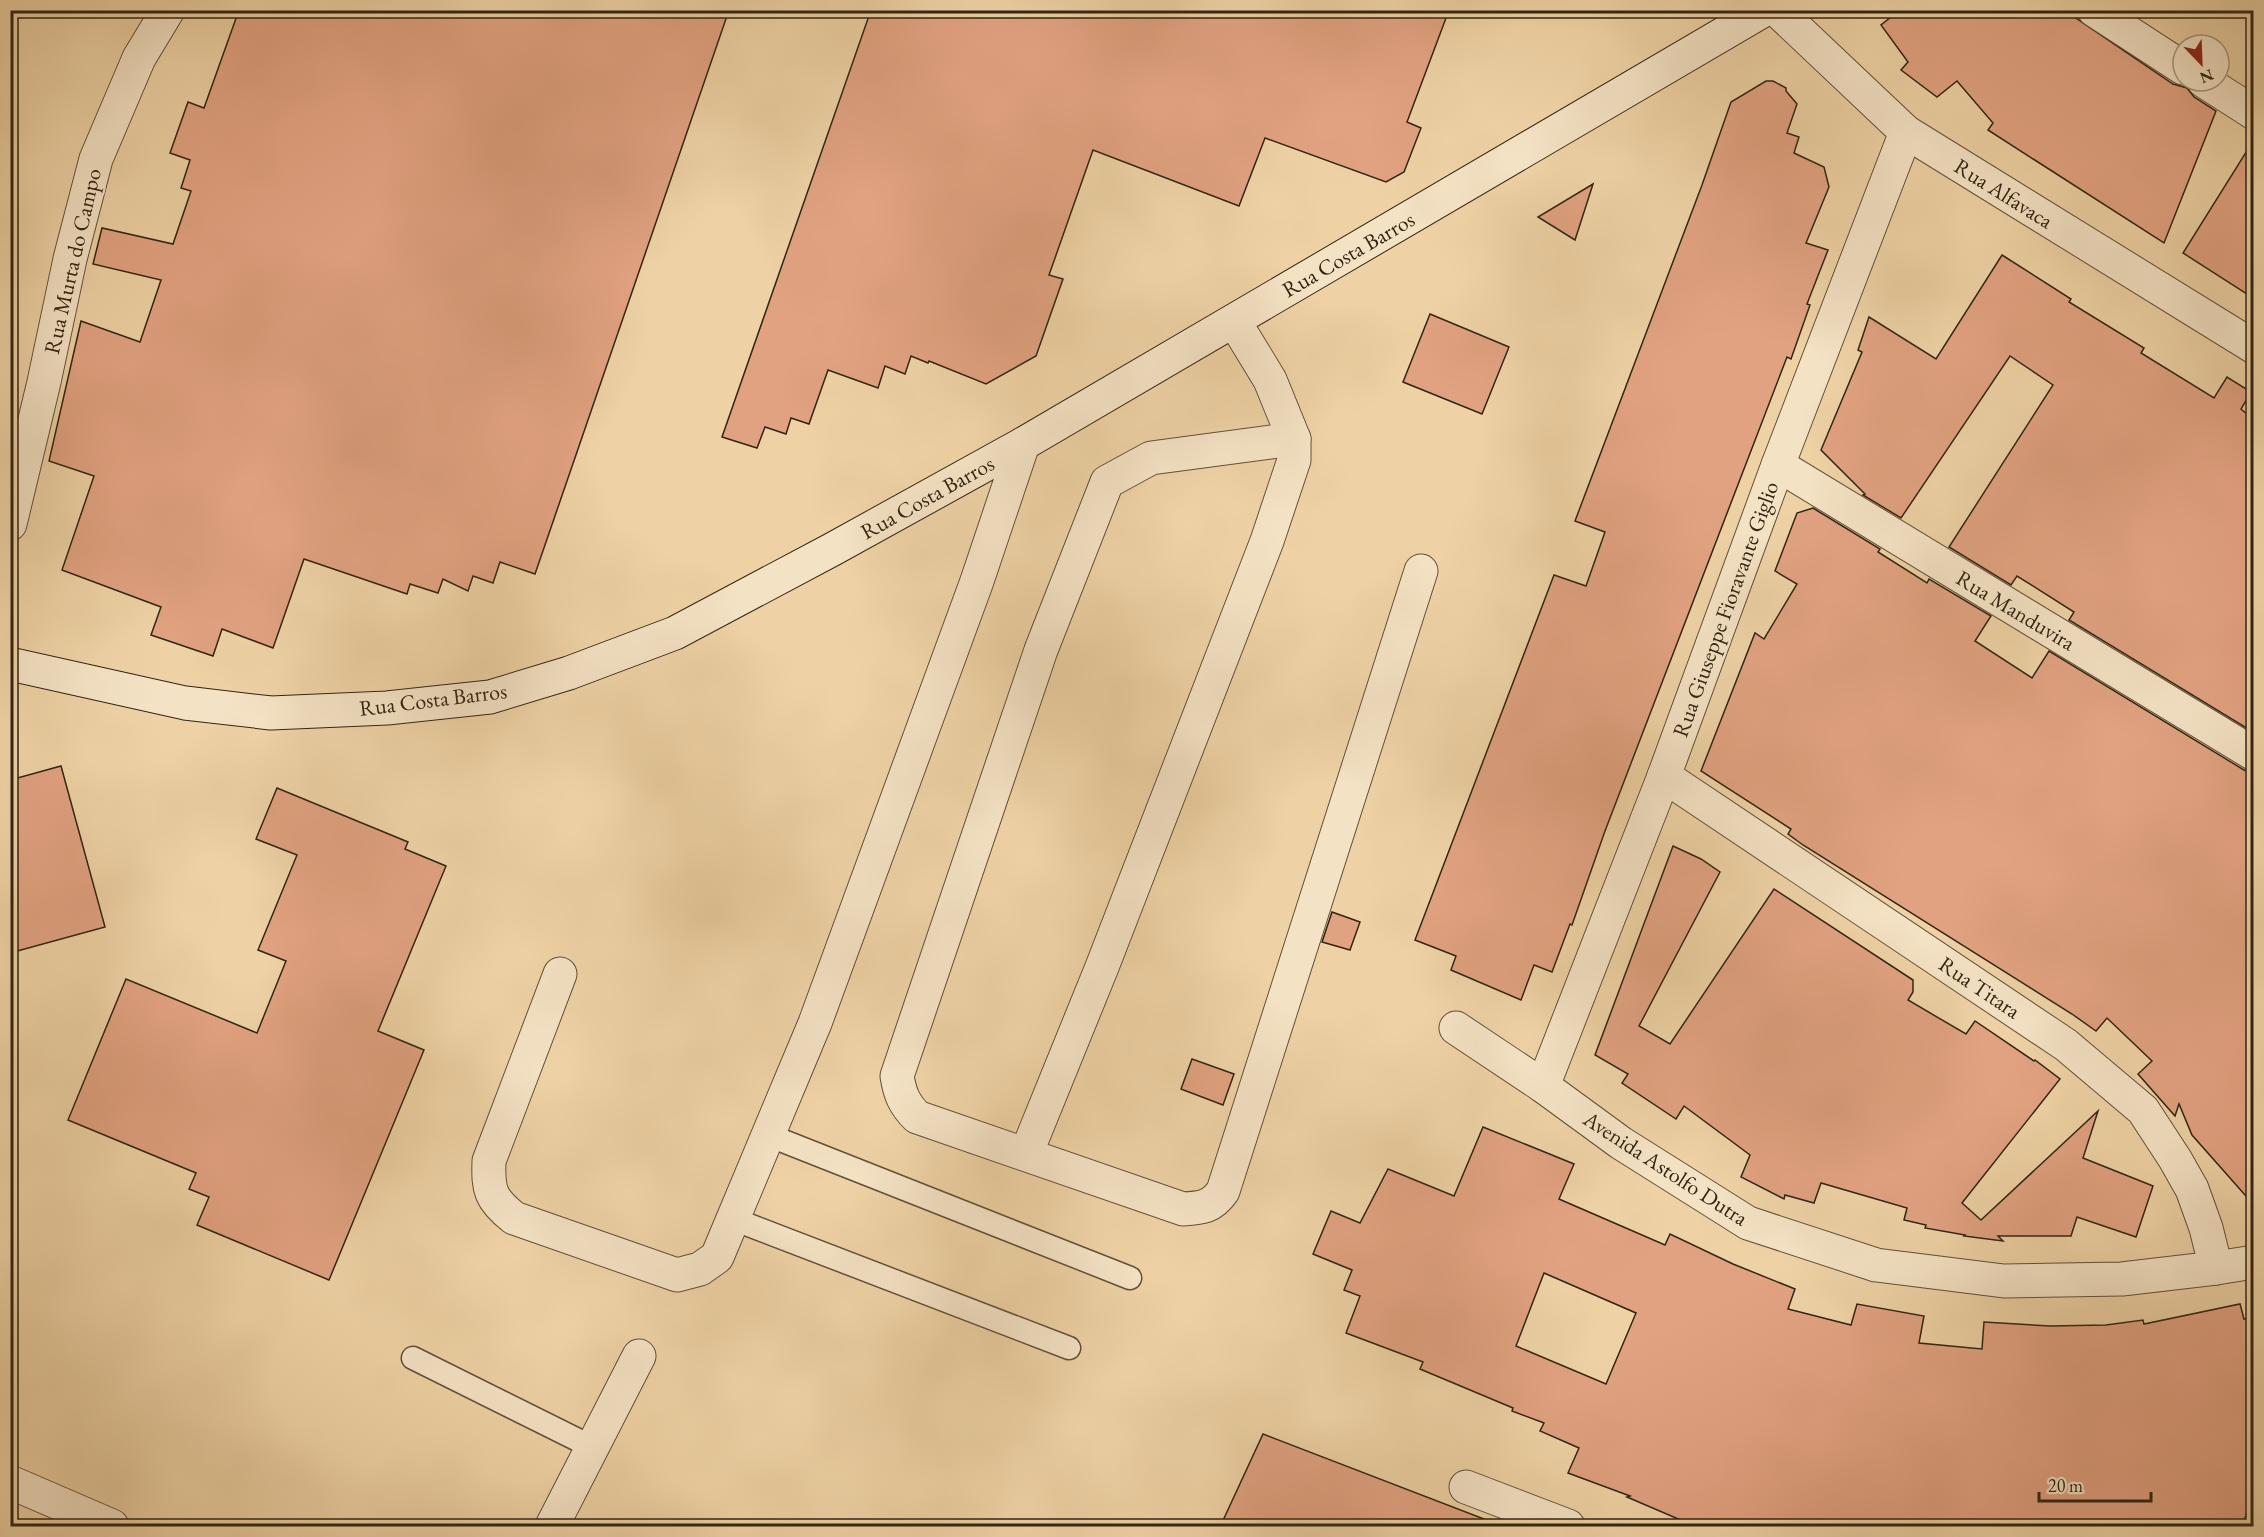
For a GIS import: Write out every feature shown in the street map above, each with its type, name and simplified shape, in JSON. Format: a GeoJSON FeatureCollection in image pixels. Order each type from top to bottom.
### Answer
{"type":"FeatureCollection","features":[{"type":"Feature","properties":{"kind":"street","name":"Rua Murta do Campo"},"geometry":{"type":"LineString","coordinates":[[10,524],[44,382],[70,259],[96,159],[140,58],[168,10]]}},
{"type":"Feature","properties":{"kind":"street","name":"Rua Costa Barros"},"geometry":{"type":"LineString","coordinates":[[10,664],[185,703],[271,713],[387,708],[490,697],[568,673],[675,633],[1023,444],[1764,10]]}},
{"type":"Feature","properties":{"kind":"street","name":"Rua Alfavaca"},"geometry":{"type":"LineString","coordinates":[[1777,10],[1906,132],[2253,347]]}},
{"type":"Feature","properties":{"kind":"street"},"geometry":{"type":"LineString","coordinates":[[2094,10],[2171,60]]}},
{"type":"Feature","properties":{"kind":"street"},"geometry":{"type":"LineString","coordinates":[[2222,93],[2253,113]]}},
{"type":"Feature","properties":{"kind":"street","name":"Rua Giuseppe Fioravante Giglio"},"geometry":{"type":"LineString","coordinates":[[1543,1086],[1664,776],[1778,465],[1906,132]]}},
{"type":"Feature","properties":{"kind":"street"},"geometry":{"type":"LineString","coordinates":[[1026,1154],[1102,967],[1268,540],[1294,460],[1294,439],[1270,380],[1234,321]]}},
{"type":"Feature","properties":{"kind":"street"},"geometry":{"type":"LineString","coordinates":[[1294,439],[1151,458],[1107,482],[1041,650],[897,1076],[900,1094],[906,1106],[916,1117],[1184,1209],[1204,1208],[1216,1201],[1223,1191],[1421,571]]}},
{"type":"Feature","properties":{"kind":"street"},"geometry":{"type":"LineString","coordinates":[[560,974],[489,1161],[488,1183],[498,1205],[514,1218],[677,1275],[700,1269],[717,1257],[815,1023],[977,582],[1023,444]]}},
{"type":"Feature","properties":{"kind":"street","name":"Rua Manduvira"},"geometry":{"type":"LineString","coordinates":[[1778,465],[2253,754]]}},
{"type":"Feature","properties":{"kind":"street","name":"Rua Titara"},"geometry":{"type":"LineString","coordinates":[[1664,776],[2066,1044],[2143,1110],[2192,1189],[2206,1228],[2216,1268]]}},
{"type":"Feature","properties":{"kind":"street","name":"Avenida Astolfo Dutra"},"geometry":{"type":"LineString","coordinates":[[1456,1028],[1543,1086],[1622,1143],[1748,1223],[1876,1264],[2004,1281],[2122,1279],[2253,1262]]}},
{"type":"Feature","properties":{"kind":"street"},"geometry":{"type":"LineString","coordinates":[[552,1527],[639,1356]]}},
{"type":"Feature","properties":{"kind":"street"},"geometry":{"type":"LineString","coordinates":[[10,1482],[112,1527]]}},
{"type":"Feature","properties":{"kind":"street"},"geometry":{"type":"LineString","coordinates":[[1466,1487],[1568,1527]]}},
{"type":"Feature","properties":{"kind":"lane"},"geometry":{"type":"LineString","coordinates":[[768,1135],[1130,1278]]}},
{"type":"Feature","properties":{"kind":"lane"},"geometry":{"type":"LineString","coordinates":[[733,1219],[1069,1348]]}},
{"type":"Feature","properties":{"kind":"lane"},"geometry":{"type":"LineString","coordinates":[[413,1358],[592,1447]]}},
{"type":"Feature","properties":{"kind":"building"},"geometry":{"type":"Polygon","coordinates":[[[239,10],[729,10],[535,574],[500,562],[493,583],[473,576],[468,591],[443,579],[438,593],[410,584],[407,594],[304,559],[273,648],[222,629],[213,656],[151,635],[161,607],[62,570],[94,476],[49,461],[81,321],[140,342],[161,280],[93,264],[102,228],[173,244],[191,191],[181,188],[190,160],[170,153],[188,102],[204,108],[239,10]]]}},
{"type":"Feature","properties":{"kind":"building"},"geometry":{"type":"Polygon","coordinates":[[[871,10],[1449,10],[1407,122],[1421,128],[1404,172],[1386,182],[1265,138],[1239,206],[1093,150],[1049,275],[1063,279],[1036,356],[986,384],[911,356],[905,374],[885,366],[878,388],[828,370],[809,424],[791,418],[786,434],[765,427],[757,448],[722,437],[871,10]]]}},
{"type":"Feature","properties":{"kind":"building"},"geometry":{"type":"Polygon","coordinates":[[[1900,10],[2064,10],[2171,83],[2171,93],[2191,93],[2216,111],[2164,243],[1988,130],[1993,123],[1957,81],[1937,97],[1901,70],[1908,62],[1881,25],[1900,10]]]}},
{"type":"Feature","properties":{"kind":"building"},"geometry":{"type":"Polygon","coordinates":[[[1766,81],[1773,81],[1786,88],[1797,104],[1787,133],[1799,137],[1794,153],[1824,167],[1829,187],[1806,243],[1828,250],[1807,304],[1810,305],[1791,359],[1787,357],[1605,831],[1572,925],[1570,924],[1552,972],[1534,965],[1521,1000],[1451,970],[1456,956],[1415,940],[1554,575],[1586,586],[1605,532],[1575,521],[1731,102],[1766,81]]]}},
{"type":"Feature","properties":{"kind":"building"},"geometry":{"type":"Polygon","coordinates":[[[2253,141],[2253,298],[2183,253],[2253,141]]]}},
{"type":"Feature","properties":{"kind":"building"},"geometry":{"type":"Polygon","coordinates":[[[1593,184],[1575,240],[1538,217],[1593,184]]]}},
{"type":"Feature","properties":{"kind":"building"},"geometry":{"type":"Polygon","coordinates":[[[2002,255],[2071,299],[2069,302],[2144,348],[2141,353],[2214,398],[2227,377],[2251,392],[2241,409],[2253,419],[2253,732],[2069,620],[2074,612],[2017,576],[2011,585],[1949,547],[2053,385],[2010,356],[1901,518],[1863,495],[1865,494],[1821,450],[1862,352],[1858,350],[1869,317],[1936,359],[2002,255]]]}},
{"type":"Feature","properties":{"kind":"building"},"geometry":{"type":"Polygon","coordinates":[[[1430,314],[1509,347],[1482,414],[1403,382],[1430,314]]]}},
{"type":"Feature","properties":{"kind":"building"},"geometry":{"type":"Polygon","coordinates":[[[1813,508],[1880,549],[1878,552],[1927,583],[1929,579],[1991,616],[1975,641],[2032,678],[2049,651],[2244,770],[2253,773],[2253,1204],[2192,1135],[2179,1104],[2175,1116],[2138,1074],[2152,1061],[2107,1018],[2096,1031],[1803,845],[1788,834],[1791,829],[1701,771],[1755,633],[1764,639],[1797,584],[1775,571],[1797,513],[1813,508]]]}},
{"type":"Feature","properties":{"kind":"building"},"geometry":{"type":"Polygon","coordinates":[[[61,766],[105,927],[10,953],[10,780],[61,766]]]}},
{"type":"Feature","properties":{"kind":"building"},"geometry":{"type":"Polygon","coordinates":[[[277,788],[408,842],[405,849],[446,866],[378,1031],[424,1050],[329,1280],[197,1225],[209,1197],[189,1189],[196,1173],[68,1120],[126,979],[257,1033],[286,961],[258,950],[297,855],[256,839],[277,788]]]}},
{"type":"Feature","properties":{"kind":"building"},"geometry":{"type":"Polygon","coordinates":[[[1673,846],[1701,859],[1720,872],[1639,1026],[1670,1044],[1774,889],[1913,980],[1913,992],[1908,1000],[1966,1034],[1975,1021],[2060,1079],[1962,1203],[1981,1220],[2098,1111],[2083,1158],[2153,1186],[2136,1237],[2077,1217],[2071,1236],[1998,1236],[2003,1241],[1964,1236],[1925,1228],[1926,1225],[1904,1220],[1907,1208],[1821,1183],[1814,1203],[1785,1195],[1784,1199],[1741,1177],[1750,1155],[1684,1106],[1676,1119],[1622,1083],[1628,1074],[1595,1055],[1673,846]]]}},
{"type":"Feature","properties":{"kind":"building"},"geometry":{"type":"Polygon","coordinates":[[[1332,912],[1360,922],[1350,950],[1322,942],[1332,912]]]}},
{"type":"Feature","properties":{"kind":"building"},"geometry":{"type":"Polygon","coordinates":[[[1192,1059],[1234,1074],[1223,1105],[1181,1089],[1192,1059]]]}},
{"type":"Feature","properties":{"kind":"building"},"geometry":{"type":"Polygon","coordinates":[[[1483,1127],[1574,1164],[1559,1199],[1665,1245],[1670,1234],[1733,1264],[1795,1289],[1788,1309],[1851,1325],[1857,1304],[1924,1316],[1919,1343],[1982,1349],[1984,1322],[2050,1326],[2106,1325],[2143,1320],[2144,1324],[2240,1304],[2244,1319],[2253,1317],[2253,1499],[2241,1527],[1697,1527],[1627,1497],[1630,1496],[1568,1473],[1579,1448],[1540,1431],[1544,1423],[1420,1369],[1423,1362],[1346,1333],[1360,1296],[1344,1290],[1352,1270],[1313,1254],[1331,1211],[1360,1223],[1388,1169],[1454,1196],[1483,1127]],[[1544,1273],[1516,1346],[1606,1384],[1636,1313],[1544,1273]]]}},
{"type":"Feature","properties":{"kind":"building"},"geometry":{"type":"Polygon","coordinates":[[[1263,1434],[1497,1524],[1497,1527],[1220,1527],[1263,1434]]]}}]}
